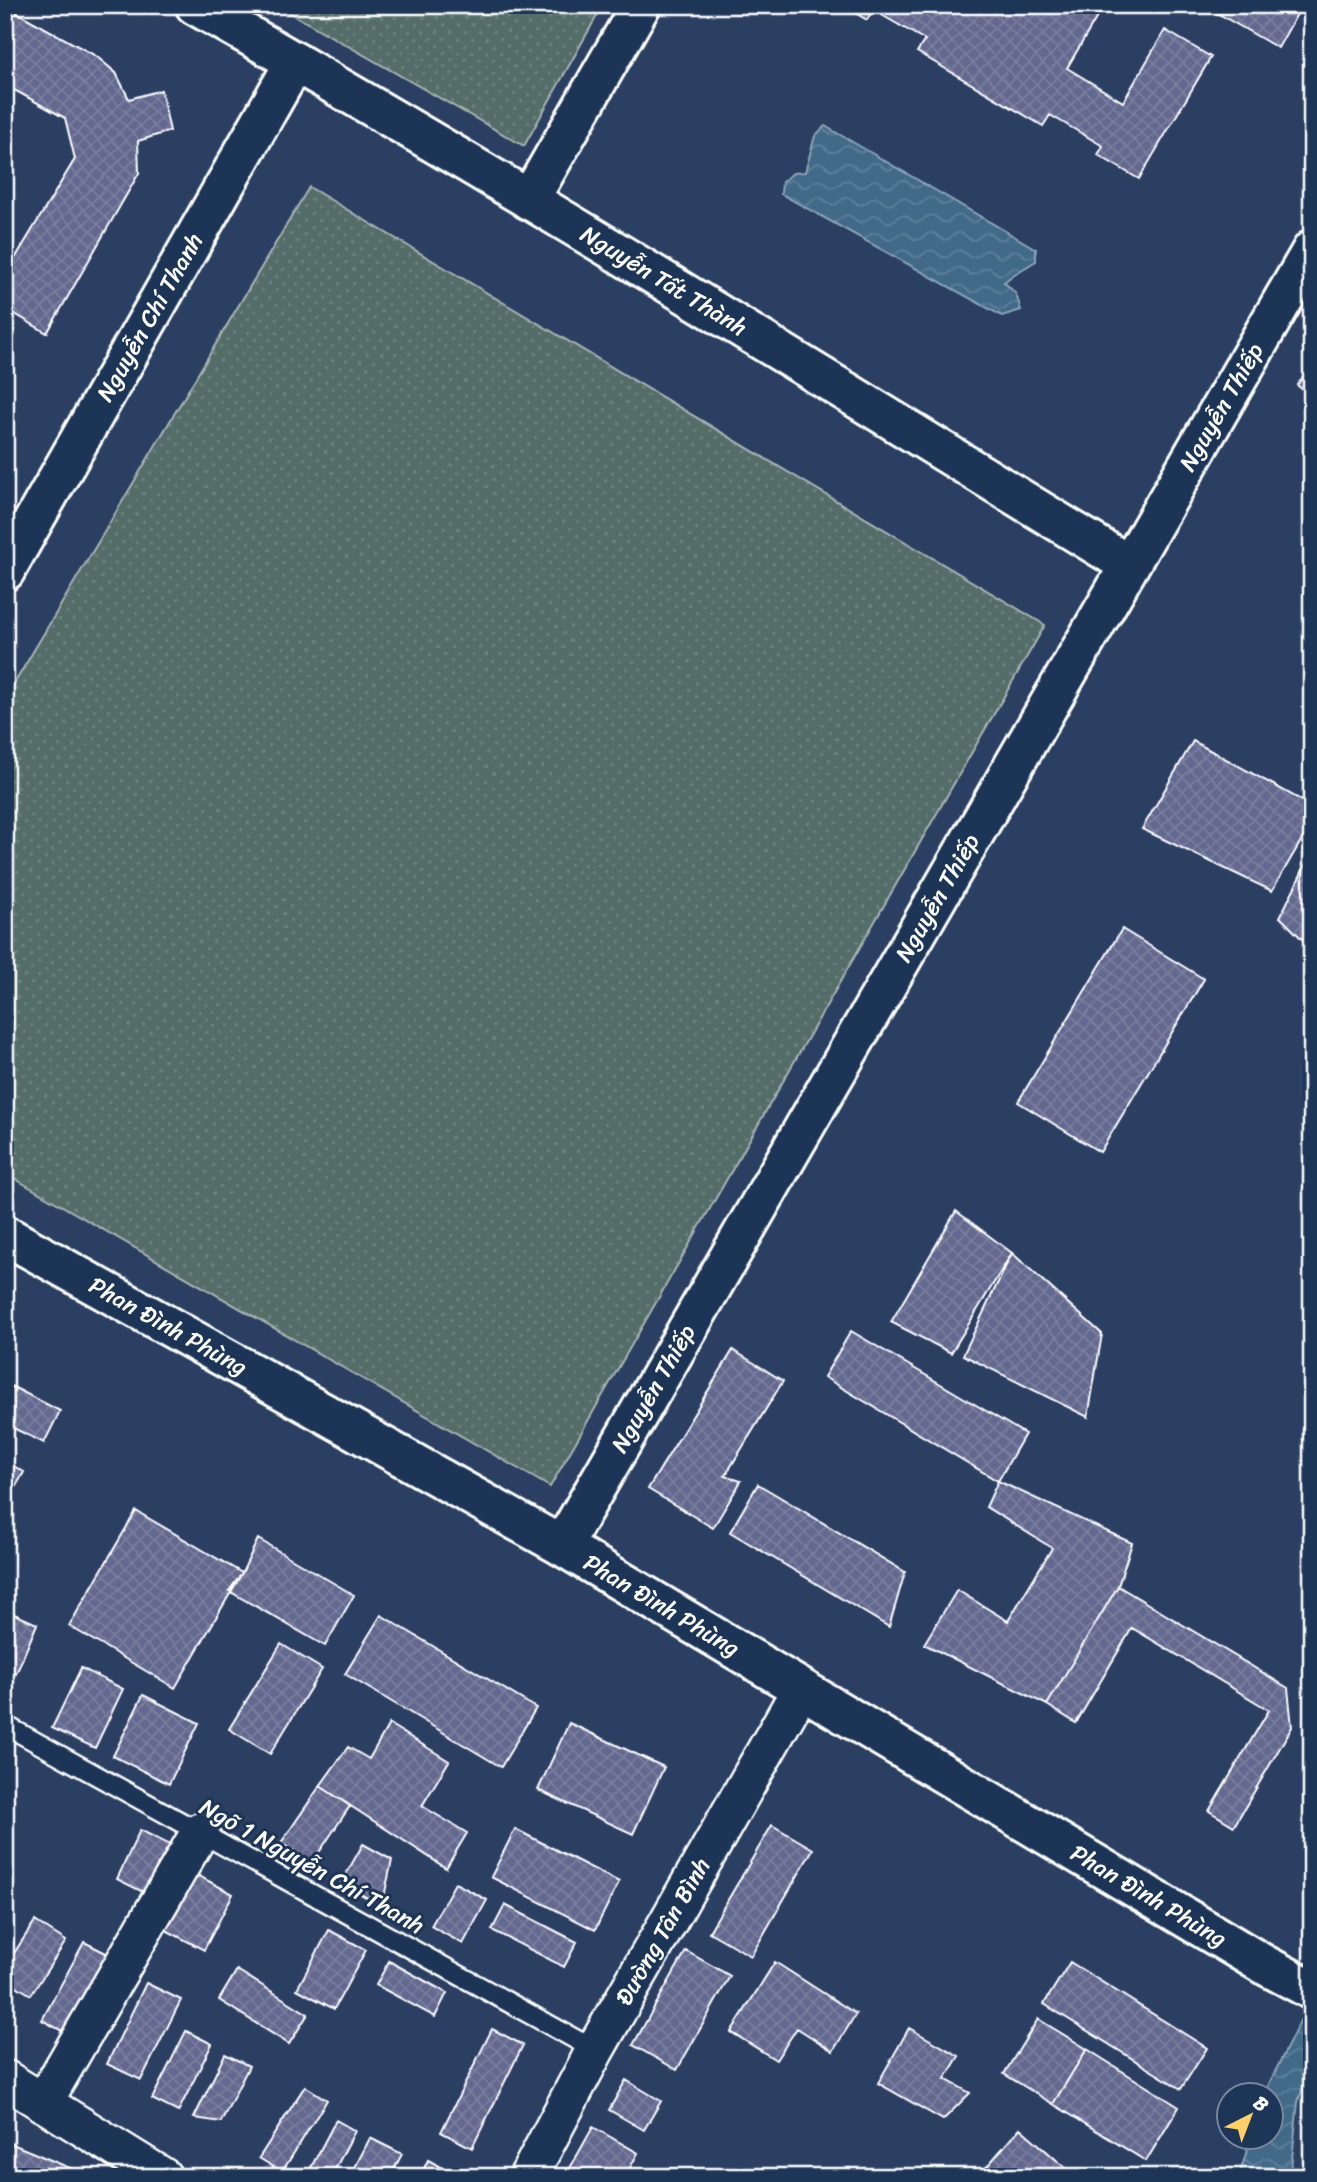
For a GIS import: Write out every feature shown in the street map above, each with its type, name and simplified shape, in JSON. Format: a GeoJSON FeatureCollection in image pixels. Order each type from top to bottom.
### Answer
{"type":"FeatureCollection","features":[{"type":"Feature","properties":{"kind":"street","name":"Nguyễn Tất Thành"},"geometry":{"type":"LineString","coordinates":[[195,5],[529,200],[1129,565]]}},
{"type":"Feature","properties":{"kind":"street"},"geometry":{"type":"LineString","coordinates":[[529,200],[641,5]]}},
{"type":"Feature","properties":{"kind":"street","name":"Nguyễn Chí Thanh"},"geometry":{"type":"LineString","coordinates":[[5,571],[295,62]]}},
{"type":"Feature","properties":{"kind":"street","name":"Nguyễn Thiếp"},"geometry":{"type":"LineString","coordinates":[[562,1546],[1312,250]]}},
{"type":"Feature","properties":{"kind":"street","name":"Phan Đình Phùng"},"geometry":{"type":"LineString","coordinates":[[5,1235],[562,1546],[1251,1957],[1308,1988]]}},
{"type":"Feature","properties":{"kind":"street","name":"Đường Tân Bình"},"geometry":{"type":"LineString","coordinates":[[528,2177],[596,2050],[801,1689]]}},
{"type":"Feature","properties":{"kind":"street"},"geometry":{"type":"LineString","coordinates":[[43,2103],[200,1832]]}},
{"type":"Feature","properties":{"kind":"street"},"geometry":{"type":"LineString","coordinates":[[5,2079],[158,2175]]}},
{"type":"Feature","properties":{"kind":"lane","name":"Ngõ 1 Nguyễn Chí Thanh"},"geometry":{"type":"LineString","coordinates":[[5,1725],[596,2050]]}},
{"type":"Feature","properties":{"kind":"green space"},"geometry":{"type":"Polygon","coordinates":[[[276,5],[603,5],[524,146],[276,5]]]}},
{"type":"Feature","properties":{"kind":"green space"},"geometry":{"type":"Polygon","coordinates":[[[309,187],[1045,625],[550,1487],[5,1173],[5,699],[309,187]]]}},
{"type":"Feature","properties":{"kind":"water"},"geometry":{"type":"Polygon","coordinates":[[[825,126],[1036,249],[1036,261],[1004,282],[1016,294],[1021,310],[1002,316],[781,194],[782,182],[793,173],[805,172],[815,136],[825,126]]]}},
{"type":"Feature","properties":{"kind":"water"},"geometry":{"type":"Polygon","coordinates":[[[1312,1997],[1312,2062],[1298,2102],[1290,2177],[1239,2177],[1247,2150],[1286,2150],[1286,2080],[1271,2080],[1312,1997]]]}},
{"type":"Feature","properties":{"kind":"building"},"geometry":{"type":"Polygon","coordinates":[[[842,5],[965,5],[974,10],[977,5],[1104,5],[1067,68],[1123,102],[1165,30],[1211,57],[1139,179],[1098,155],[1103,146],[1050,115],[1043,126],[917,52],[925,40],[873,10],[867,20],[842,5]]]}},
{"type":"Feature","properties":{"kind":"building"},"geometry":{"type":"Polygon","coordinates":[[[1203,5],[1302,5],[1278,48],[1203,5]]]}},
{"type":"Feature","properties":{"kind":"building"},"geometry":{"type":"Polygon","coordinates":[[[5,6],[96,56],[116,73],[129,99],[161,90],[170,131],[138,141],[139,173],[47,333],[5,308],[5,275],[75,159],[65,118],[5,85],[5,6]]]}},
{"type":"Feature","properties":{"kind":"building"},"geometry":{"type":"Polygon","coordinates":[[[1312,366],[1312,397],[1297,385],[1312,366]]]}},
{"type":"Feature","properties":{"kind":"building"},"geometry":{"type":"Polygon","coordinates":[[[1193,741],[1312,806],[1312,822],[1272,891],[1142,829],[1193,741]]]}},
{"type":"Feature","properties":{"kind":"building"},"geometry":{"type":"Polygon","coordinates":[[[1312,852],[1312,947],[1311,948],[1280,917],[1312,852]]]}},
{"type":"Feature","properties":{"kind":"building"},"geometry":{"type":"Polygon","coordinates":[[[1122,929],[1204,979],[1100,1152],[1018,1102],[1122,929]]]}},
{"type":"Feature","properties":{"kind":"building"},"geometry":{"type":"Polygon","coordinates":[[[956,1211],[1012,1253],[951,1353],[891,1322],[956,1211]]]}},
{"type":"Feature","properties":{"kind":"building"},"geometry":{"type":"Polygon","coordinates":[[[1012,1253],[1102,1334],[1088,1417],[963,1355],[1012,1253]]]}},
{"type":"Feature","properties":{"kind":"building"},"geometry":{"type":"Polygon","coordinates":[[[851,1331],[1025,1434],[998,1481],[824,1377],[851,1331]]]}},
{"type":"Feature","properties":{"kind":"building"},"geometry":{"type":"Polygon","coordinates":[[[733,1350],[783,1381],[725,1476],[741,1481],[713,1528],[648,1489],[733,1350]]]}},
{"type":"Feature","properties":{"kind":"building"},"geometry":{"type":"Polygon","coordinates":[[[5,1383],[60,1411],[44,1443],[5,1424],[5,1383]]]}},
{"type":"Feature","properties":{"kind":"building"},"geometry":{"type":"Polygon","coordinates":[[[5,1461],[24,1472],[5,1505],[5,1461]]]}},
{"type":"Feature","properties":{"kind":"building"},"geometry":{"type":"Polygon","coordinates":[[[998,1481],[1132,1543],[1118,1586],[1047,1705],[924,1644],[957,1590],[1008,1621],[1052,1548],[986,1507],[998,1481]]]}},
{"type":"Feature","properties":{"kind":"building"},"geometry":{"type":"Polygon","coordinates":[[[758,1484],[905,1572],[889,1627],[730,1532],[758,1484]]]}},
{"type":"Feature","properties":{"kind":"building"},"geometry":{"type":"Polygon","coordinates":[[[136,1511],[242,1573],[175,1688],[69,1626],[136,1511]]]}},
{"type":"Feature","properties":{"kind":"building"},"geometry":{"type":"Polygon","coordinates":[[[258,1539],[354,1595],[325,1646],[229,1591],[242,1573],[258,1539]]]}},
{"type":"Feature","properties":{"kind":"building"},"geometry":{"type":"Polygon","coordinates":[[[1118,1586],[1288,1688],[1292,1727],[1234,1826],[1209,1811],[1269,1710],[1132,1628],[1076,1723],[1047,1705],[1118,1586]]]}},
{"type":"Feature","properties":{"kind":"building"},"geometry":{"type":"Polygon","coordinates":[[[5,1610],[37,1624],[16,1674],[5,1669],[5,1610]]]}},
{"type":"Feature","properties":{"kind":"building"},"geometry":{"type":"Polygon","coordinates":[[[381,1615],[536,1708],[501,1767],[345,1674],[381,1615]]]}},
{"type":"Feature","properties":{"kind":"building"},"geometry":{"type":"Polygon","coordinates":[[[281,1644],[322,1669],[270,1754],[229,1729],[281,1644]]]}},
{"type":"Feature","properties":{"kind":"building"},"geometry":{"type":"Polygon","coordinates":[[[81,1668],[123,1689],[95,1748],[52,1728],[81,1668]]]}},
{"type":"Feature","properties":{"kind":"building"},"geometry":{"type":"Polygon","coordinates":[[[143,1695],[199,1723],[169,1784],[113,1756],[143,1695]]]}},
{"type":"Feature","properties":{"kind":"building"},"geometry":{"type":"Polygon","coordinates":[[[569,1723],[664,1767],[633,1834],[538,1790],[569,1723]]]}},
{"type":"Feature","properties":{"kind":"building"},"geometry":{"type":"Polygon","coordinates":[[[389,1724],[449,1761],[422,1806],[467,1833],[446,1868],[320,1786],[348,1747],[369,1759],[389,1724]]]}},
{"type":"Feature","properties":{"kind":"building"},"geometry":{"type":"Polygon","coordinates":[[[320,1786],[350,1806],[312,1863],[281,1843],[320,1786]]]}},
{"type":"Feature","properties":{"kind":"building"},"geometry":{"type":"Polygon","coordinates":[[[772,1825],[813,1849],[751,1956],[709,1932],[772,1825]]]}},
{"type":"Feature","properties":{"kind":"building"},"geometry":{"type":"Polygon","coordinates":[[[515,1829],[619,1882],[595,1930],[491,1877],[515,1829]]]}},
{"type":"Feature","properties":{"kind":"building"},"geometry":{"type":"Polygon","coordinates":[[[140,1830],[172,1846],[149,1895],[117,1879],[140,1830]]]}},
{"type":"Feature","properties":{"kind":"building"},"geometry":{"type":"Polygon","coordinates":[[[363,1844],[392,1860],[382,1906],[341,1883],[363,1844]]]}},
{"type":"Feature","properties":{"kind":"building"},"geometry":{"type":"Polygon","coordinates":[[[195,1874],[233,1894],[204,1950],[166,1930],[195,1874]]]}},
{"type":"Feature","properties":{"kind":"building"},"geometry":{"type":"Polygon","coordinates":[[[455,1883],[487,1900],[463,1944],[431,1926],[455,1883]]]}},
{"type":"Feature","properties":{"kind":"building"},"geometry":{"type":"Polygon","coordinates":[[[505,1905],[577,1942],[564,1967],[492,1930],[505,1905]]]}},
{"type":"Feature","properties":{"kind":"building"},"geometry":{"type":"Polygon","coordinates":[[[35,1921],[66,1941],[31,1995],[5,1979],[5,1967],[35,1921]]]}},
{"type":"Feature","properties":{"kind":"building"},"geometry":{"type":"Polygon","coordinates":[[[329,1930],[366,1950],[334,2009],[297,1989],[329,1930]]]}},
{"type":"Feature","properties":{"kind":"building"},"geometry":{"type":"Polygon","coordinates":[[[84,1942],[116,1958],[73,2037],[42,2020],[84,1942]]]}},
{"type":"Feature","properties":{"kind":"building"},"geometry":{"type":"Polygon","coordinates":[[[686,1951],[730,1976],[677,2070],[633,2045],[686,1951]]]}},
{"type":"Feature","properties":{"kind":"building"},"geometry":{"type":"Polygon","coordinates":[[[389,1961],[447,1993],[435,2017],[376,1985],[389,1961]]]}},
{"type":"Feature","properties":{"kind":"building"},"geometry":{"type":"Polygon","coordinates":[[[775,1962],[856,2014],[833,2051],[797,2028],[776,2060],[731,2032],[775,1962]]]}},
{"type":"Feature","properties":{"kind":"building"},"geometry":{"type":"Polygon","coordinates":[[[1070,1962],[1207,2048],[1181,2089],[1044,2004],[1070,1962]]]}},
{"type":"Feature","properties":{"kind":"building"},"geometry":{"type":"Polygon","coordinates":[[[237,1970],[308,2014],[289,2044],[219,2000],[237,1970]]]}},
{"type":"Feature","properties":{"kind":"building"},"geometry":{"type":"Polygon","coordinates":[[[146,1983],[181,2000],[141,2080],[107,2064],[146,1983]]]}},
{"type":"Feature","properties":{"kind":"building"},"geometry":{"type":"Polygon","coordinates":[[[1038,2019],[1087,2049],[1053,2104],[1004,2074],[1038,2019]]]}},
{"type":"Feature","properties":{"kind":"building"},"geometry":{"type":"Polygon","coordinates":[[[909,2028],[959,2056],[945,2079],[970,2093],[943,2120],[878,2083],[909,2028]]]}},
{"type":"Feature","properties":{"kind":"building"},"geometry":{"type":"Polygon","coordinates":[[[492,2029],[523,2045],[472,2148],[441,2132],[492,2029]]]}},
{"type":"Feature","properties":{"kind":"building"},"geometry":{"type":"Polygon","coordinates":[[[186,2031],[212,2044],[178,2112],[152,2099],[186,2031]]]}},
{"type":"Feature","properties":{"kind":"building"},"geometry":{"type":"Polygon","coordinates":[[[1087,2049],[1179,2107],[1146,2161],[1053,2104],[1087,2049]]]}},
{"type":"Feature","properties":{"kind":"building"},"geometry":{"type":"Polygon","coordinates":[[[225,2054],[249,2066],[221,2122],[194,2118],[225,2054]]]}},
{"type":"Feature","properties":{"kind":"building"},"geometry":{"type":"Polygon","coordinates":[[[626,2080],[661,2101],[644,2130],[609,2110],[626,2080]]]}},
{"type":"Feature","properties":{"kind":"building"},"geometry":{"type":"Polygon","coordinates":[[[305,2086],[327,2100],[282,2172],[259,2158],[305,2086]]]}},
{"type":"Feature","properties":{"kind":"building"},"geometry":{"type":"Polygon","coordinates":[[[336,2120],[355,2131],[331,2177],[306,2177],[336,2120]]]}},
{"type":"Feature","properties":{"kind":"building"},"geometry":{"type":"Polygon","coordinates":[[[593,2127],[638,2153],[625,2177],[565,2177],[593,2127]]]}},
{"type":"Feature","properties":{"kind":"building"},"geometry":{"type":"Polygon","coordinates":[[[1020,2128],[1076,2177],[978,2177],[1020,2128]]]}},
{"type":"Feature","properties":{"kind":"building"},"geometry":{"type":"Polygon","coordinates":[[[370,2138],[402,2154],[390,2177],[350,2177],[370,2138]]]}},
{"type":"Feature","properties":{"kind":"building"},"geometry":{"type":"Polygon","coordinates":[[[5,2141],[82,2173],[80,2177],[5,2177],[5,2141]]]}},
{"type":"Feature","properties":{"kind":"building"},"geometry":{"type":"Polygon","coordinates":[[[428,2160],[458,2176],[458,2177],[420,2177],[428,2160]]]}}]}
